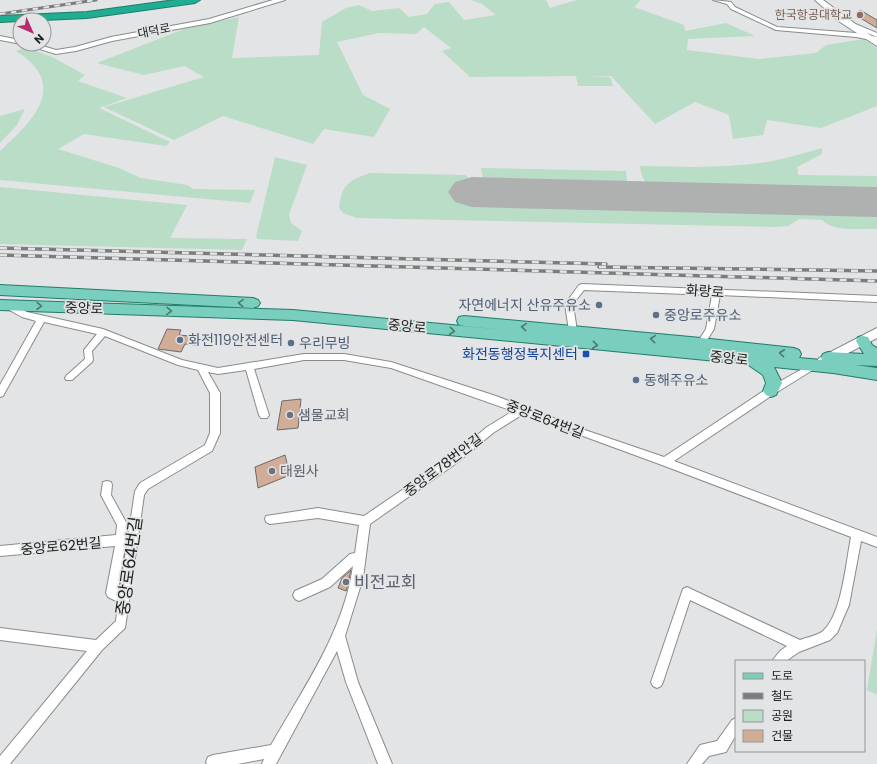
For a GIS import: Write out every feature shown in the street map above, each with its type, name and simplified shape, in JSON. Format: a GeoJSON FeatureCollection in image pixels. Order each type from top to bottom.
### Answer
{"type":"FeatureCollection","features":[{"type":"Feature","properties":{"kind":"highway"},"geometry":{"type":"LineString","coordinates":[[0,14],[78,11],[165,0]]}},
{"type":"Feature","properties":{"kind":"highway"},"geometry":{"type":"LineString","coordinates":[[0,19],[87,15],[195,0]]}},
{"type":"Feature","properties":{"kind":"main road","name":"중앙로"},"geometry":{"type":"LineString","coordinates":[[0,290],[289,305],[701,343],[827,358],[877,360]]}},
{"type":"Feature","properties":{"kind":"main road","name":"중앙로"},"geometry":{"type":"LineString","coordinates":[[4,305],[293,315],[834,367],[877,374]]}},
{"type":"Feature","properties":{"kind":"main road"},"geometry":{"type":"LineString","coordinates":[[863,341],[868,350],[877,356]]}},
{"type":"Feature","properties":{"kind":"main road"},"geometry":{"type":"LineString","coordinates":[[750,360],[769,371],[774,383],[771,391]]}},
{"type":"Feature","properties":{"kind":"street","name":"대덕로"},"geometry":{"type":"LineString","coordinates":[[52,51],[56,52],[76,49],[111,39],[210,21],[281,0]]}},
{"type":"Feature","properties":{"kind":"street"},"geometry":{"type":"LineString","coordinates":[[715,0],[730,1],[733,8],[776,28],[837,33],[877,39]]}},
{"type":"Feature","properties":{"kind":"street"},"geometry":{"type":"LineString","coordinates":[[819,0],[843,20],[877,44]]}},
{"type":"Feature","properties":{"kind":"street"},"geometry":{"type":"LineString","coordinates":[[843,20],[877,35]]}},
{"type":"Feature","properties":{"kind":"street"},"geometry":{"type":"LineString","coordinates":[[0,38],[12,40]]}},
{"type":"Feature","properties":{"kind":"street","name":"화랑로"},"geometry":{"type":"LineString","coordinates":[[573,332],[569,304],[582,287],[877,299]]}},
{"type":"Feature","properties":{"kind":"street","name":"중앙로"},"geometry":{"type":"LineString","coordinates":[[701,343],[710,329],[717,292]]}},
{"type":"Feature","properties":{"kind":"street","name":"중앙로64번길"},"geometry":{"type":"LineString","coordinates":[[4,305],[25,315],[103,332],[181,363],[218,371],[304,357],[344,357],[391,365],[666,462],[877,542]]}},
{"type":"Feature","properties":{"kind":"street"},"geometry":{"type":"LineString","coordinates":[[0,393],[42,318]]}},
{"type":"Feature","properties":{"kind":"street"},"geometry":{"type":"LineString","coordinates":[[69,378],[89,360],[88,350],[103,332]]}},
{"type":"Feature","properties":{"kind":"street"},"geometry":{"type":"LineString","coordinates":[[666,462],[771,391],[827,358],[877,333]]}},
{"type":"Feature","properties":{"kind":"street"},"geometry":{"type":"LineString","coordinates":[[249,366],[264,415]]}},
{"type":"Feature","properties":{"kind":"street","name":"중앙로64번길"},"geometry":{"type":"LineString","coordinates":[[2,764],[98,646],[121,624],[139,494],[144,486],[209,448],[215,433],[215,393],[201,367]]}},
{"type":"Feature","properties":{"kind":"street","name":"중앙로78번안길"},"geometry":{"type":"LineString","coordinates":[[365,521],[455,459],[490,430],[522,410]]}},
{"type":"Feature","properties":{"kind":"street","name":"중앙로62번길"},"geometry":{"type":"LineString","coordinates":[[107,485],[106,495],[122,524],[121,540],[112,593],[124,599]]}},
{"type":"Feature","properties":{"kind":"street"},"geometry":{"type":"LineString","coordinates":[[269,764],[339,636],[357,578],[365,521],[318,513],[270,519]]}},
{"type":"Feature","properties":{"kind":"street"},"geometry":{"type":"LineString","coordinates":[[779,660],[798,645],[826,636],[835,627],[842,607],[857,535]]}},
{"type":"Feature","properties":{"kind":"street","name":"중앙로62번길"},"geometry":{"type":"LineString","coordinates":[[0,551],[121,540]]}},
{"type":"Feature","properties":{"kind":"street"},"geometry":{"type":"LineString","coordinates":[[299,595],[326,583],[354,558],[359,558]]}},
{"type":"Feature","properties":{"kind":"street"},"geometry":{"type":"LineString","coordinates":[[657,682],[687,593],[798,645]]}},
{"type":"Feature","properties":{"kind":"street"},"geometry":{"type":"LineString","coordinates":[[0,634],[98,646]]}},
{"type":"Feature","properties":{"kind":"street"},"geometry":{"type":"LineString","coordinates":[[339,636],[352,682],[385,764]]}},
{"type":"Feature","properties":{"kind":"street"},"geometry":{"type":"LineString","coordinates":[[694,764],[705,750],[721,747],[735,726]]}},
{"type":"Feature","properties":{"kind":"street"},"geometry":{"type":"LineString","coordinates":[[213,762],[275,751]]}},
{"type":"Feature","properties":{"kind":"green space"},"geometry":{"type":"Polygon","coordinates":[[[471,0],[546,0],[550,8],[576,0],[641,0],[634,7],[684,25],[685,31],[726,23],[755,36],[688,39],[687,50],[759,59],[816,53],[826,45],[864,39],[877,48],[877,106],[821,128],[767,120],[763,135],[733,139],[729,115],[695,102],[655,124],[611,76],[589,77],[610,77],[613,86],[578,86],[576,76],[470,77],[442,51],[451,48],[424,27],[416,34],[379,33],[337,42],[363,95],[390,109],[374,137],[324,129],[313,144],[223,116],[174,140],[104,107],[204,77],[184,66],[144,75],[97,63],[184,29],[239,17],[232,58],[319,55],[322,22],[346,8],[359,5],[372,11],[399,8],[409,17],[427,14],[435,4],[449,2],[464,20],[496,15],[482,4],[471,0]]]}},
{"type":"Feature","properties":{"kind":"green space"},"geometry":{"type":"Polygon","coordinates":[[[17,52],[39,52],[52,57],[85,75],[78,81],[127,98],[99,108],[170,142],[166,146],[84,134],[58,149],[119,168],[141,178],[187,185],[193,189],[255,190],[250,203],[0,180],[0,151],[24,128],[34,115],[41,102],[43,90],[41,77],[32,64],[17,52]]]}},
{"type":"Feature","properties":{"kind":"green space"},"geometry":{"type":"Polygon","coordinates":[[[25,109],[17,125],[0,143],[0,116],[25,109]]]}},
{"type":"Feature","properties":{"kind":"green space"},"geometry":{"type":"Polygon","coordinates":[[[822,148],[822,154],[797,167],[798,175],[877,176],[877,195],[661,189],[648,185],[642,175],[640,166],[709,167],[743,165],[777,160],[822,148]]]}},
{"type":"Feature","properties":{"kind":"green space"},"geometry":{"type":"Polygon","coordinates":[[[275,157],[307,165],[289,215],[291,223],[302,231],[298,241],[258,239],[256,237],[275,157]]]}},
{"type":"Feature","properties":{"kind":"green space"},"geometry":{"type":"Polygon","coordinates":[[[481,168],[626,171],[627,182],[624,185],[613,189],[497,185],[483,178],[481,168]]]}},
{"type":"Feature","properties":{"kind":"green space"},"geometry":{"type":"Polygon","coordinates":[[[370,173],[465,175],[470,179],[468,198],[877,208],[877,229],[840,228],[827,224],[822,220],[799,219],[788,226],[777,227],[357,218],[343,213],[339,208],[344,189],[351,182],[370,173]]]}},
{"type":"Feature","properties":{"kind":"green space"},"geometry":{"type":"Polygon","coordinates":[[[0,187],[187,205],[170,238],[247,239],[242,250],[0,244],[0,187]]]}},
{"type":"Feature","properties":{"kind":"green space"},"geometry":{"type":"Polygon","coordinates":[[[877,629],[877,695],[867,690],[877,629]]]}},
{"type":"Feature","properties":{"kind":"building"},"geometry":{"type":"Polygon","coordinates":[[[860,10],[877,20],[877,28],[857,16],[860,10]]]}},
{"type":"Feature","properties":{"kind":"building","name":"화전119안전센터"},"geometry":{"type":"Polygon","coordinates":[[[167,329],[181,330],[179,335],[199,337],[196,345],[185,344],[181,352],[158,349],[167,329]]]}},
{"type":"Feature","properties":{"kind":"building","name":"샘물교회"},"geometry":{"type":"Polygon","coordinates":[[[301,399],[298,428],[277,430],[282,401],[301,399]]]}},
{"type":"Feature","properties":{"kind":"building","name":"대원사"},"geometry":{"type":"Polygon","coordinates":[[[285,455],[290,475],[258,488],[255,467],[285,455]]]}},
{"type":"Feature","properties":{"kind":"building"},"geometry":{"type":"Polygon","coordinates":[[[351,570],[346,591],[338,588],[342,578],[351,570]]]}},
{"type":"Feature","properties":{"kind":"runway"},"geometry":{"type":"LineString","coordinates":[[472,192],[877,202]]}},
{"type":"Feature","properties":{"kind":"railway"},"geometry":{"type":"LineString","coordinates":[[0,14],[96,0]]}},
{"type":"Feature","properties":{"kind":"railway"},"geometry":{"type":"LineString","coordinates":[[0,248],[606,264]]}},
{"type":"Feature","properties":{"kind":"railway"},"geometry":{"type":"LineString","coordinates":[[0,255],[877,281]]}},
{"type":"Feature","properties":{"kind":"railway"},"geometry":{"type":"LineString","coordinates":[[599,267],[877,271]]}},
{"type":"Feature","properties":{"kind":"place","name":"한국항공대학교"},"geometry":{"type":"Point","coordinates":[860,15]}},
{"type":"Feature","properties":{"kind":"place","name":"자연에너지 산유주유소"},"geometry":{"type":"Point","coordinates":[599,305]}},
{"type":"Feature","properties":{"kind":"place","name":"중앙로주유소"},"geometry":{"type":"Point","coordinates":[656,315]}},
{"type":"Feature","properties":{"kind":"place","name":"화전119안전센터"},"geometry":{"type":"Point","coordinates":[180,340]}},
{"type":"Feature","properties":{"kind":"place","name":"우리무빙"},"geometry":{"type":"Point","coordinates":[291,343]}},
{"type":"Feature","properties":{"kind":"place","name":"화전동행정복지센터"},"geometry":{"type":"Point","coordinates":[586,354]}},
{"type":"Feature","properties":{"kind":"place","name":"동해주유소"},"geometry":{"type":"Point","coordinates":[636,380]}},
{"type":"Feature","properties":{"kind":"place","name":"샘물교회"},"geometry":{"type":"Point","coordinates":[290,415]}},
{"type":"Feature","properties":{"kind":"place","name":"대원사"},"geometry":{"type":"Point","coordinates":[272,471]}},
{"type":"Feature","properties":{"kind":"place","name":"비전교회"},"geometry":{"type":"Point","coordinates":[346,582]}}]}
